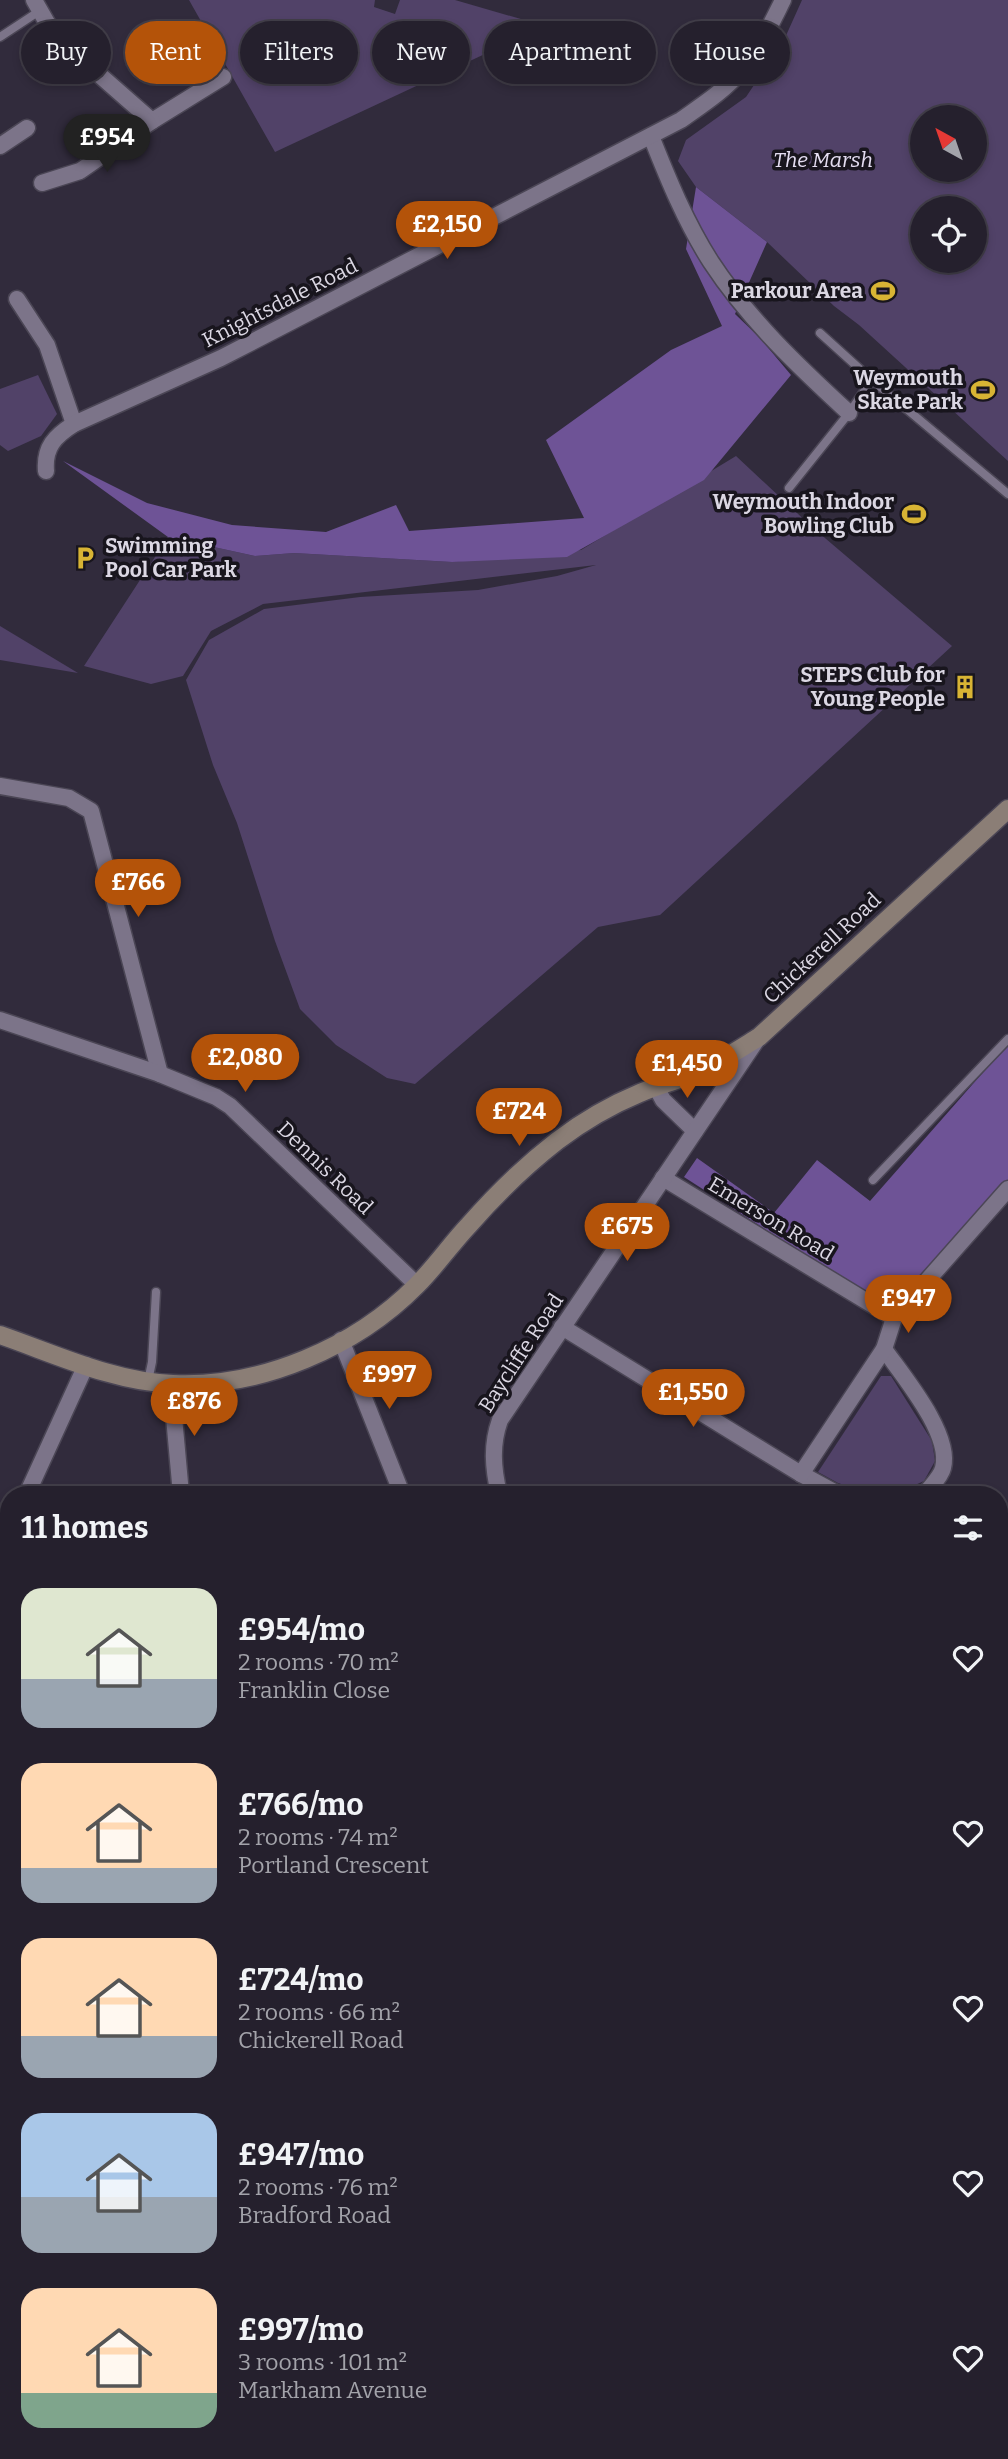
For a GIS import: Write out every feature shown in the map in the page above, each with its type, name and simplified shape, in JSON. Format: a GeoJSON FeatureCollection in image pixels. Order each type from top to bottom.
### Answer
{"type":"FeatureCollection","features":[{"type":"Feature","properties":{"kind":"main road","name":"Chickerell Road"},"geometry":{"type":"LineString","coordinates":[[0,1335],[86,1365],[128,1377],[171,1384],[223,1382],[272,1371],[320,1352],[394,1306],[417,1285],[489,1203],[529,1164],[589,1119],[626,1099],[715,1064],[759,1037],[1008,809]]}},
{"type":"Feature","properties":{"kind":"street","name":"Knightsdale Road"},"geometry":{"type":"LineString","coordinates":[[46,471],[45,459],[50,443],[74,424],[221,358],[681,120],[718,93],[741,71],[767,32],[783,0]]}},
{"type":"Feature","properties":{"kind":"street"},"geometry":{"type":"LineString","coordinates":[[37,5],[54,35],[152,121]]}},
{"type":"Feature","properties":{"kind":"street"},"geometry":{"type":"LineString","coordinates":[[42,183],[80,171],[212,84]]}},
{"type":"Feature","properties":{"kind":"street"},"geometry":{"type":"LineString","coordinates":[[0,146],[27,128]]}},
{"type":"Feature","properties":{"kind":"street"},"geometry":{"type":"LineString","coordinates":[[651,135],[674,193],[711,262],[788,357],[849,413]]}},
{"type":"Feature","properties":{"kind":"street"},"geometry":{"type":"LineString","coordinates":[[17,299],[47,345],[74,424]]}},
{"type":"Feature","properties":{"kind":"street"},"geometry":{"type":"LineString","coordinates":[[0,786],[69,798],[91,811],[160,1074]]}},
{"type":"Feature","properties":{"kind":"street","name":"Dennis Road"},"geometry":{"type":"LineString","coordinates":[[0,1020],[160,1074],[230,1105],[417,1285]]}},
{"type":"Feature","properties":{"kind":"street","name":"Baycliffe Road"},"geometry":{"type":"LineString","coordinates":[[498,1486],[493,1444],[500,1420],[759,1037]]}},
{"type":"Feature","properties":{"kind":"street"},"geometry":{"type":"LineString","coordinates":[[656,1087],[663,1100],[695,1131]]}},
{"type":"Feature","properties":{"kind":"street","name":"Emerson Road"},"geometry":{"type":"LineString","coordinates":[[663,1178],[894,1318]]}},
{"type":"Feature","properties":{"kind":"street"},"geometry":{"type":"LineString","coordinates":[[801,1474],[884,1349],[894,1318],[1008,1189]]}},
{"type":"Feature","properties":{"kind":"street"},"geometry":{"type":"LineString","coordinates":[[562,1326],[823,1486]]}},
{"type":"Feature","properties":{"kind":"street"},"geometry":{"type":"LineString","coordinates":[[341,1340],[399,1486]]}},
{"type":"Feature","properties":{"kind":"street"},"geometry":{"type":"LineString","coordinates":[[884,1349],[921,1403],[944,1444],[943,1469],[931,1486]]}},
{"type":"Feature","properties":{"kind":"street"},"geometry":{"type":"LineString","coordinates":[[31,1486],[86,1365]]}},
{"type":"Feature","properties":{"kind":"street"},"geometry":{"type":"LineString","coordinates":[[171,1384],[180,1486]]}},
{"type":"Feature","properties":{"kind":"lane"},"geometry":{"type":"LineString","coordinates":[[0,37],[37,5]]}},
{"type":"Feature","properties":{"kind":"lane"},"geometry":{"type":"LineString","coordinates":[[820,333],[1008,494]]}},
{"type":"Feature","properties":{"kind":"lane"},"geometry":{"type":"LineString","coordinates":[[789,488],[872,380]]}},
{"type":"Feature","properties":{"kind":"lane"},"geometry":{"type":"LineString","coordinates":[[873,1180],[1008,1039]]}},
{"type":"Feature","properties":{"kind":"lane"},"geometry":{"type":"LineString","coordinates":[[148,1381],[152,1362],[156,1292]]}},
{"type":"Feature","properties":{"kind":"green space"},"geometry":{"type":"Polygon","coordinates":[[[189,0],[375,0],[374,7],[395,14],[400,0],[455,0],[528,21],[484,21],[484,54],[470,61],[470,21],[372,21],[372,84],[421,84],[275,152],[226,65],[226,21],[201,21],[189,0]]]}},
{"type":"Feature","properties":{"kind":"green space","name":"The Marsh"},"geometry":{"type":"Polygon","coordinates":[[[802,0],[1008,0],[1008,461],[859,325],[834,306],[767,242],[696,187],[678,161],[686,140],[746,97],[755,84],[790,84],[790,27],[802,0]]]}},
{"type":"Feature","properties":{"kind":"green space"},"geometry":{"type":"Polygon","coordinates":[[[38,375],[57,414],[41,436],[8,451],[0,445],[0,389],[38,375]]]}},
{"type":"Feature","properties":{"kind":"green space"},"geometry":{"type":"Polygon","coordinates":[[[736,456],[812,527],[952,646],[660,915],[598,927],[415,1084],[387,1078],[336,1045],[300,1009],[237,823],[213,765],[186,680],[209,640],[264,609],[360,597],[478,590],[557,576],[596,565],[263,604],[211,631],[183,676],[151,684],[84,666],[168,537],[255,556],[294,553],[452,562],[581,550],[736,456]]]}},
{"type":"Feature","properties":{"kind":"green space"},"geometry":{"type":"Polygon","coordinates":[[[0,626],[78,673],[0,660],[0,626]]]}},
{"type":"Feature","properties":{"kind":"green space"},"geometry":{"type":"Polygon","coordinates":[[[881,1376],[891,1376],[932,1441],[935,1461],[924,1481],[913,1486],[847,1486],[818,1472],[881,1376]]]}},
{"type":"Feature","properties":{"kind":"shaded area"},"geometry":{"type":"Polygon","coordinates":[[[696,187],[767,242],[735,314],[760,338],[791,375],[704,480],[567,557],[452,562],[294,553],[255,556],[168,537],[63,461],[147,503],[232,525],[326,532],[396,505],[409,531],[584,518],[546,440],[671,350],[722,326],[686,249],[696,187]]]}},
{"type":"Feature","properties":{"kind":"shaded area"},"geometry":{"type":"Polygon","coordinates":[[[1008,1044],[1008,1182],[897,1314],[684,1177],[697,1158],[774,1213],[817,1160],[870,1201],[1008,1044]]]}},
{"type":"Feature","properties":{"kind":"place","name":"Parkour Area"},"geometry":{"type":"Point","coordinates":[883,291]}},
{"type":"Feature","properties":{"kind":"place","name":"Weymouth Skate Park"},"geometry":{"type":"Point","coordinates":[983,390]}},
{"type":"Feature","properties":{"kind":"place","name":"Weymouth Indoor Bowling Club"},"geometry":{"type":"Point","coordinates":[914,514]}},
{"type":"Feature","properties":{"kind":"place","name":"Swimming Pool Car Park"},"geometry":{"type":"Point","coordinates":[85,558]}},
{"type":"Feature","properties":{"kind":"place","name":"STEPS Club for Young People"},"geometry":{"type":"Point","coordinates":[965,687]}}]}
